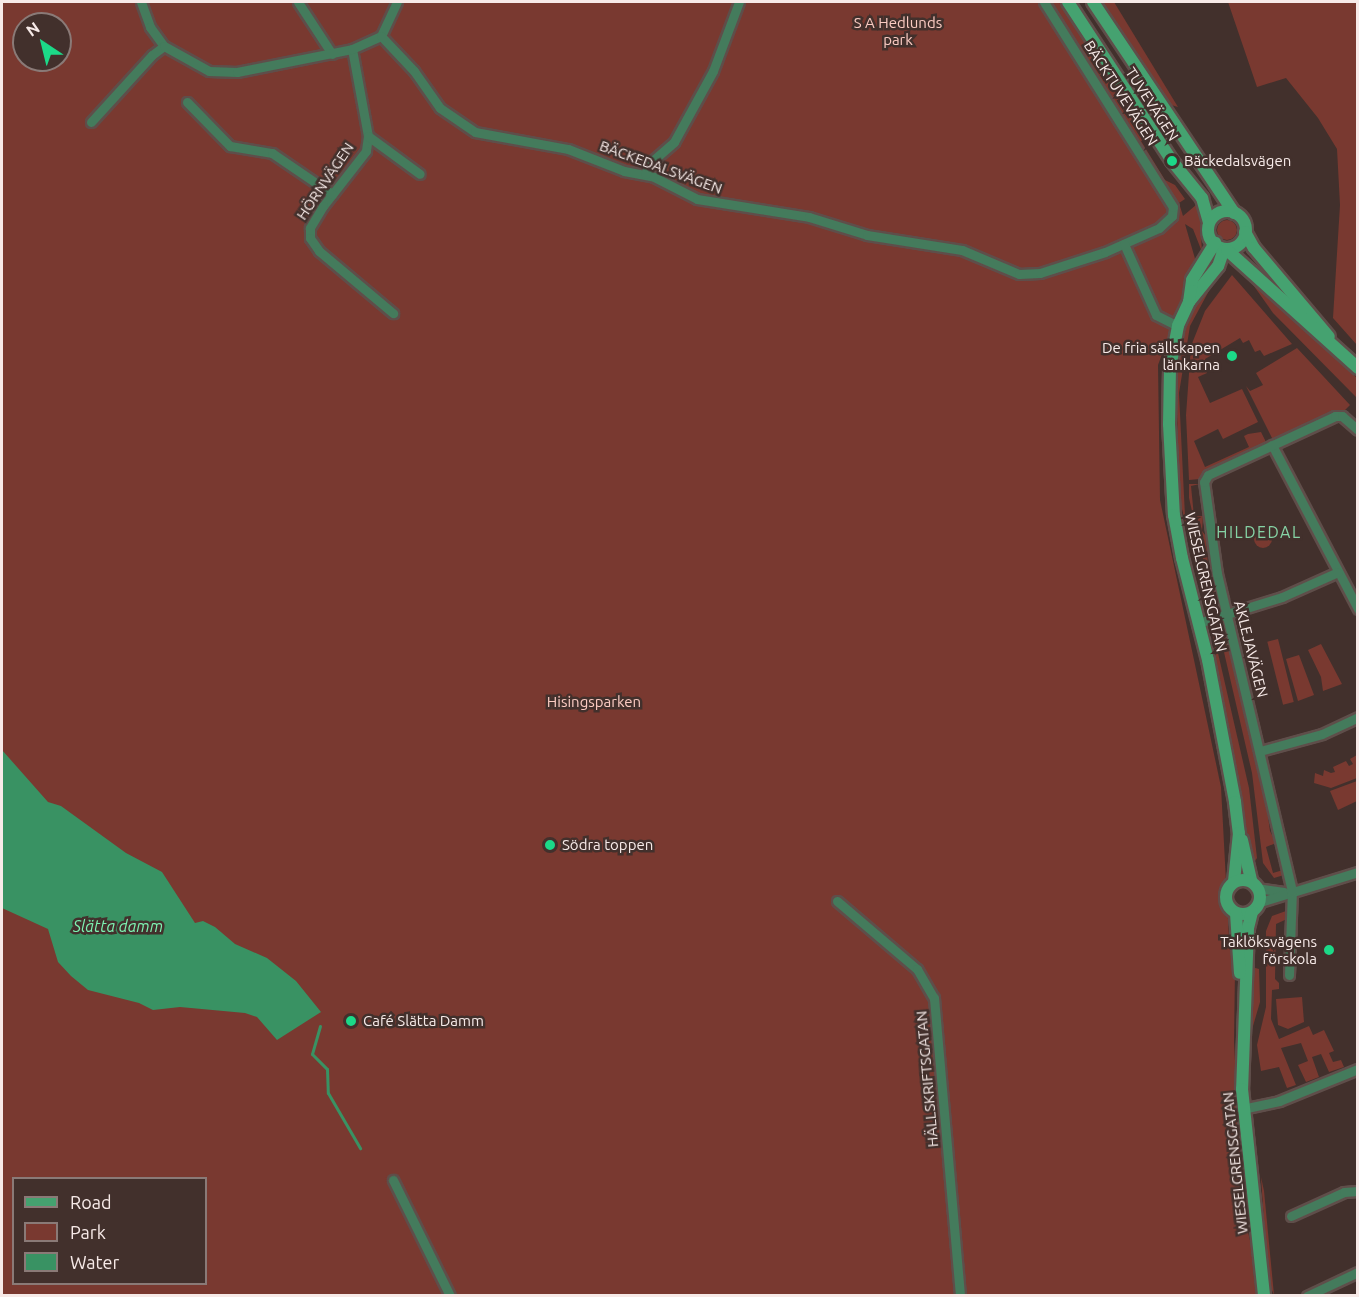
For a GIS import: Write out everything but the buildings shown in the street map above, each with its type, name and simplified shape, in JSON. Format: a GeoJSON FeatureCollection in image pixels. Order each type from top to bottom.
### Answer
{"type":"FeatureCollection","features":[{"type":"Feature","properties":{"kind":"street"},"geometry":{"type":"LineString","coordinates":[[141,2],[150,27],[164,46],[215,72],[254,70],[352,49],[381,36],[398,2]]}},
{"type":"Feature","properties":{"kind":"street"},"geometry":{"type":"LineString","coordinates":[[298,2],[332,54]]}},
{"type":"Feature","properties":{"kind":"street"},"geometry":{"type":"LineString","coordinates":[[645,174],[650,163],[674,142],[713,70],[740,2]]}},
{"type":"Feature","properties":{"kind":"street","name":"BÄCKTUVEVÄGEN"},"geometry":{"type":"LineString","coordinates":[[1044,2],[1173,203],[1172,216],[1166,224],[1124,244]]}},
{"type":"Feature","properties":{"kind":"street","name":"TUVEVÄGEN"},"geometry":{"type":"LineString","coordinates":[[1068,2],[1172,161],[1202,198],[1209,222],[1222,248],[1358,368]]}},
{"type":"Feature","properties":{"kind":"street","name":"TUVEVÄGEN"},"geometry":{"type":"LineString","coordinates":[[1093,2],[1234,213],[1254,248],[1335,346]]}},
{"type":"Feature","properties":{"kind":"street","name":"BÄCKEDALSVÄGEN"},"geometry":{"type":"LineString","coordinates":[[381,36],[414,71],[440,108],[466,128],[488,136],[568,148],[624,171],[645,174],[697,199],[809,217],[867,235],[962,250],[1019,274],[1063,267],[1124,244]]}},
{"type":"Feature","properties":{"kind":"street"},"geometry":{"type":"LineString","coordinates":[[91,122],[152,55],[164,46]]}},
{"type":"Feature","properties":{"kind":"street","name":"HÖRNVÄGEN"},"geometry":{"type":"LineString","coordinates":[[352,49],[368,136],[366,151],[332,194],[310,228],[312,243],[393,313]]}},
{"type":"Feature","properties":{"kind":"street"},"geometry":{"type":"LineString","coordinates":[[187,102],[230,146],[272,153],[332,194]]}},
{"type":"Feature","properties":{"kind":"street","name":"HÖRNVÄGEN"},"geometry":{"type":"LineString","coordinates":[[368,136],[420,174]]}},
{"type":"Feature","properties":{"kind":"street"},"geometry":{"type":"LineString","coordinates":[[1209,222],[1218,211],[1234,213]]}},
{"type":"Feature","properties":{"kind":"street"},"geometry":{"type":"LineString","coordinates":[[1222,248],[1240,244],[1245,232]]}},
{"type":"Feature","properties":{"kind":"street"},"geometry":{"type":"LineString","coordinates":[[1124,244],[1156,315],[1178,326]]}},
{"type":"Feature","properties":{"kind":"street","name":"WIESELGRENSGATAN"},"geometry":{"type":"LineString","coordinates":[[1222,248],[1192,280],[1189,302],[1178,326],[1169,391],[1170,467],[1182,558],[1198,622],[1239,833],[1254,884],[1255,908],[1244,992],[1242,1109],[1264,1296]]}},
{"type":"Feature","properties":{"kind":"street","name":"AKLEJAVÄGEN"},"geometry":{"type":"LineString","coordinates":[[1289,975],[1289,891],[1260,751],[1217,574],[1205,478],[1342,416],[1358,430]]}},
{"type":"Feature","properties":{"kind":"street"},"geometry":{"type":"LineString","coordinates":[[1272,446],[1358,609]]}},
{"type":"Feature","properties":{"kind":"street"},"geometry":{"type":"LineString","coordinates":[[1198,622],[1282,597],[1338,572]]}},
{"type":"Feature","properties":{"kind":"street"},"geometry":{"type":"LineString","coordinates":[[1260,751],[1322,734],[1358,717]]}},
{"type":"Feature","properties":{"kind":"street","name":"WIESELGRENSGATAN"},"geometry":{"type":"LineString","coordinates":[[1239,833],[1234,881],[1228,897],[1236,913],[1244,992]]}},
{"type":"Feature","properties":{"kind":"street"},"geometry":{"type":"LineString","coordinates":[[1236,913],[1243,916],[1289,891],[1358,872]]}},
{"type":"Feature","properties":{"kind":"street"},"geometry":{"type":"LineString","coordinates":[[1234,881],[1243,878],[1254,884],[1289,891]]}},
{"type":"Feature","properties":{"kind":"street","name":"HÄLLSKRIFTSGATAN"},"geometry":{"type":"LineString","coordinates":[[837,901],[917,969],[934,998],[960,1296]]}},
{"type":"Feature","properties":{"kind":"street"},"geometry":{"type":"LineString","coordinates":[[1242,1109],[1279,1101],[1358,1069]]}},
{"type":"Feature","properties":{"kind":"street"},"geometry":{"type":"LineString","coordinates":[[393,1180],[450,1296]]}},
{"type":"Feature","properties":{"kind":"street"},"geometry":{"type":"LineString","coordinates":[[1291,1216],[1344,1192],[1358,1191]]}},
{"type":"Feature","properties":{"kind":"street"},"geometry":{"type":"LineString","coordinates":[[1307,1296],[1358,1272]]}},
{"type":"Feature","properties":{"kind":"green space","name":"Hisingsparken"},"geometry":{"type":"Polygon","coordinates":[[[2,2],[1059,2],[1133,115],[1145,139],[1141,141],[1165,180],[1175,185],[1185,199],[1179,203],[1183,216],[1196,205],[1200,219],[1202,252],[1193,229],[1185,224],[1196,262],[1158,365],[1160,500],[1221,787],[1229,938],[1235,970],[1234,1042],[1243,1211],[1263,1295],[2,1295],[2,2]]]}},
{"type":"Feature","properties":{"kind":"green space"},"geometry":{"type":"Polygon","coordinates":[[[1102,2],[1114,2],[1178,107],[1171,105],[1102,2]]]}},
{"type":"Feature","properties":{"kind":"green space"},"geometry":{"type":"Polygon","coordinates":[[[1228,2],[1357,2],[1357,345],[1333,318],[1340,205],[1337,149],[1318,118],[1286,78],[1257,87],[1228,2]]]}},
{"type":"Feature","properties":{"kind":"green space"},"geometry":{"type":"Polygon","coordinates":[[[1227,220],[1234,223],[1237,230],[1234,237],[1227,240],[1220,237],[1217,230],[1220,223],[1227,220]]]}},
{"type":"Feature","properties":{"kind":"green space"},"geometry":{"type":"Polygon","coordinates":[[[1244,272],[1357,378],[1357,398],[1273,313],[1244,272]]]}},
{"type":"Feature","properties":{"kind":"green space"},"geometry":{"type":"Polygon","coordinates":[[[1218,274],[1190,326],[1179,393],[1185,516],[1202,596],[1179,496],[1176,366],[1188,316],[1218,274]]]}},
{"type":"Feature","properties":{"kind":"green space"},"geometry":{"type":"Polygon","coordinates":[[[1232,275],[1292,344],[1264,356],[1260,350],[1255,352],[1249,340],[1243,343],[1240,338],[1205,359],[1207,373],[1198,377],[1210,403],[1242,389],[1258,422],[1223,439],[1218,429],[1194,441],[1205,467],[1249,447],[1244,436],[1248,434],[1261,432],[1266,442],[1204,473],[1200,479],[1189,480],[1186,415],[1191,346],[1205,311],[1232,275]]]}},
{"type":"Feature","properties":{"kind":"green space"},"geometry":{"type":"Polygon","coordinates":[[[1297,348],[1350,405],[1343,412],[1273,440],[1246,386],[1250,391],[1263,385],[1256,373],[1297,348]]]}},
{"type":"Feature","properties":{"kind":"green space"},"geometry":{"type":"Polygon","coordinates":[[[1189,484],[1200,484],[1191,486],[1194,516],[1203,516],[1202,531],[1206,536],[1208,566],[1213,570],[1220,605],[1215,612],[1189,498],[1189,484]]]}},
{"type":"Feature","properties":{"kind":"green space"},"geometry":{"type":"Polygon","coordinates":[[[1259,530],[1267,530],[1272,535],[1270,546],[1259,548],[1254,543],[1254,535],[1259,530]]]}},
{"type":"Feature","properties":{"kind":"green space"},"geometry":{"type":"Polygon","coordinates":[[[1217,622],[1224,624],[1233,653],[1263,780],[1270,831],[1276,843],[1266,847],[1273,873],[1283,870],[1284,875],[1274,878],[1263,863],[1252,773],[1217,622]]]}},
{"type":"Feature","properties":{"kind":"green space"},"geometry":{"type":"Polygon","coordinates":[[[1212,627],[1249,788],[1257,858],[1253,864],[1220,694],[1212,627]]]}},
{"type":"Feature","properties":{"kind":"green space"},"geometry":{"type":"Polygon","coordinates":[[[1278,639],[1294,702],[1283,705],[1267,642],[1278,639]]]}},
{"type":"Feature","properties":{"kind":"green space"},"geometry":{"type":"Polygon","coordinates":[[[1321,644],[1342,684],[1323,691],[1321,677],[1308,650],[1321,644]]]}},
{"type":"Feature","properties":{"kind":"green space"},"geometry":{"type":"Polygon","coordinates":[[[1299,655],[1314,695],[1298,701],[1286,659],[1299,655]]]}},
{"type":"Feature","properties":{"kind":"green space"},"geometry":{"type":"Polygon","coordinates":[[[1357,755],[1357,778],[1331,788],[1314,783],[1315,773],[1323,776],[1324,770],[1335,772],[1333,767],[1346,761],[1349,766],[1353,764],[1350,759],[1357,755]]]}},
{"type":"Feature","properties":{"kind":"green space"},"geometry":{"type":"Polygon","coordinates":[[[1357,781],[1357,801],[1338,810],[1330,791],[1357,781]]]}},
{"type":"Feature","properties":{"kind":"green space"},"geometry":{"type":"Polygon","coordinates":[[[1286,911],[1287,919],[1276,924],[1275,979],[1279,983],[1279,989],[1272,990],[1271,1019],[1279,1039],[1309,1026],[1313,1035],[1324,1030],[1334,1051],[1329,1053],[1333,1062],[1341,1060],[1344,1067],[1329,1072],[1321,1054],[1312,1057],[1319,1077],[1306,1082],[1298,1065],[1308,1061],[1301,1043],[1281,1048],[1296,1085],[1287,1088],[1279,1067],[1261,1071],[1257,1045],[1266,1007],[1266,931],[1272,916],[1286,911]]]}},
{"type":"Feature","properties":{"kind":"green space"},"geometry":{"type":"Polygon","coordinates":[[[1252,967],[1259,969],[1260,1002],[1251,1033],[1252,967]]]}},
{"type":"Feature","properties":{"kind":"green space"},"geometry":{"type":"Polygon","coordinates":[[[1302,997],[1304,1022],[1288,1029],[1278,1025],[1276,999],[1302,997]]]}},
{"type":"Feature","properties":{"kind":"green space"},"geometry":{"type":"Polygon","coordinates":[[[1261,1177],[1264,1191],[1274,1295],[1268,1281],[1261,1177]]]}},
{"type":"Feature","properties":{"kind":"water","name":"Slätta damm"},"geometry":{"type":"Polygon","coordinates":[[[2,750],[48,802],[61,806],[126,853],[162,872],[195,923],[203,921],[215,927],[235,944],[267,958],[296,981],[321,1012],[277,1040],[257,1017],[245,1013],[180,1007],[153,1010],[139,1003],[88,990],[58,962],[48,929],[2,908],[2,750]]]}},
{"type":"Feature","properties":{"kind":"waterway"},"geometry":{"type":"LineString","coordinates":[[320,1026],[312,1054],[327,1069],[328,1093],[360,1148]]}},
{"type":"Feature","properties":{"kind":"place","name":"Bäckedalsvägen"},"geometry":{"type":"Point","coordinates":[1172,161]}},
{"type":"Feature","properties":{"kind":"place","name":"De fria sällskapen länkarna"},"geometry":{"type":"Point","coordinates":[1232,356]}},
{"type":"Feature","properties":{"kind":"place","name":"Södra toppen"},"geometry":{"type":"Point","coordinates":[550,845]}},
{"type":"Feature","properties":{"kind":"place","name":"Taklöksvägens förskola"},"geometry":{"type":"Point","coordinates":[1329,950]}},
{"type":"Feature","properties":{"kind":"place","name":"Café Slätta Damm"},"geometry":{"type":"Point","coordinates":[351,1021]}},
{"type":"Feature","properties":{"kind":"district","name":"HILDEDAL"},"geometry":{"type":"Point","coordinates":[1259,532]}},
{"type":"Feature","properties":{"kind":"park label","name":"S A Hedlunds park"},"geometry":{"type":"Point","coordinates":[898,30]}}]}
